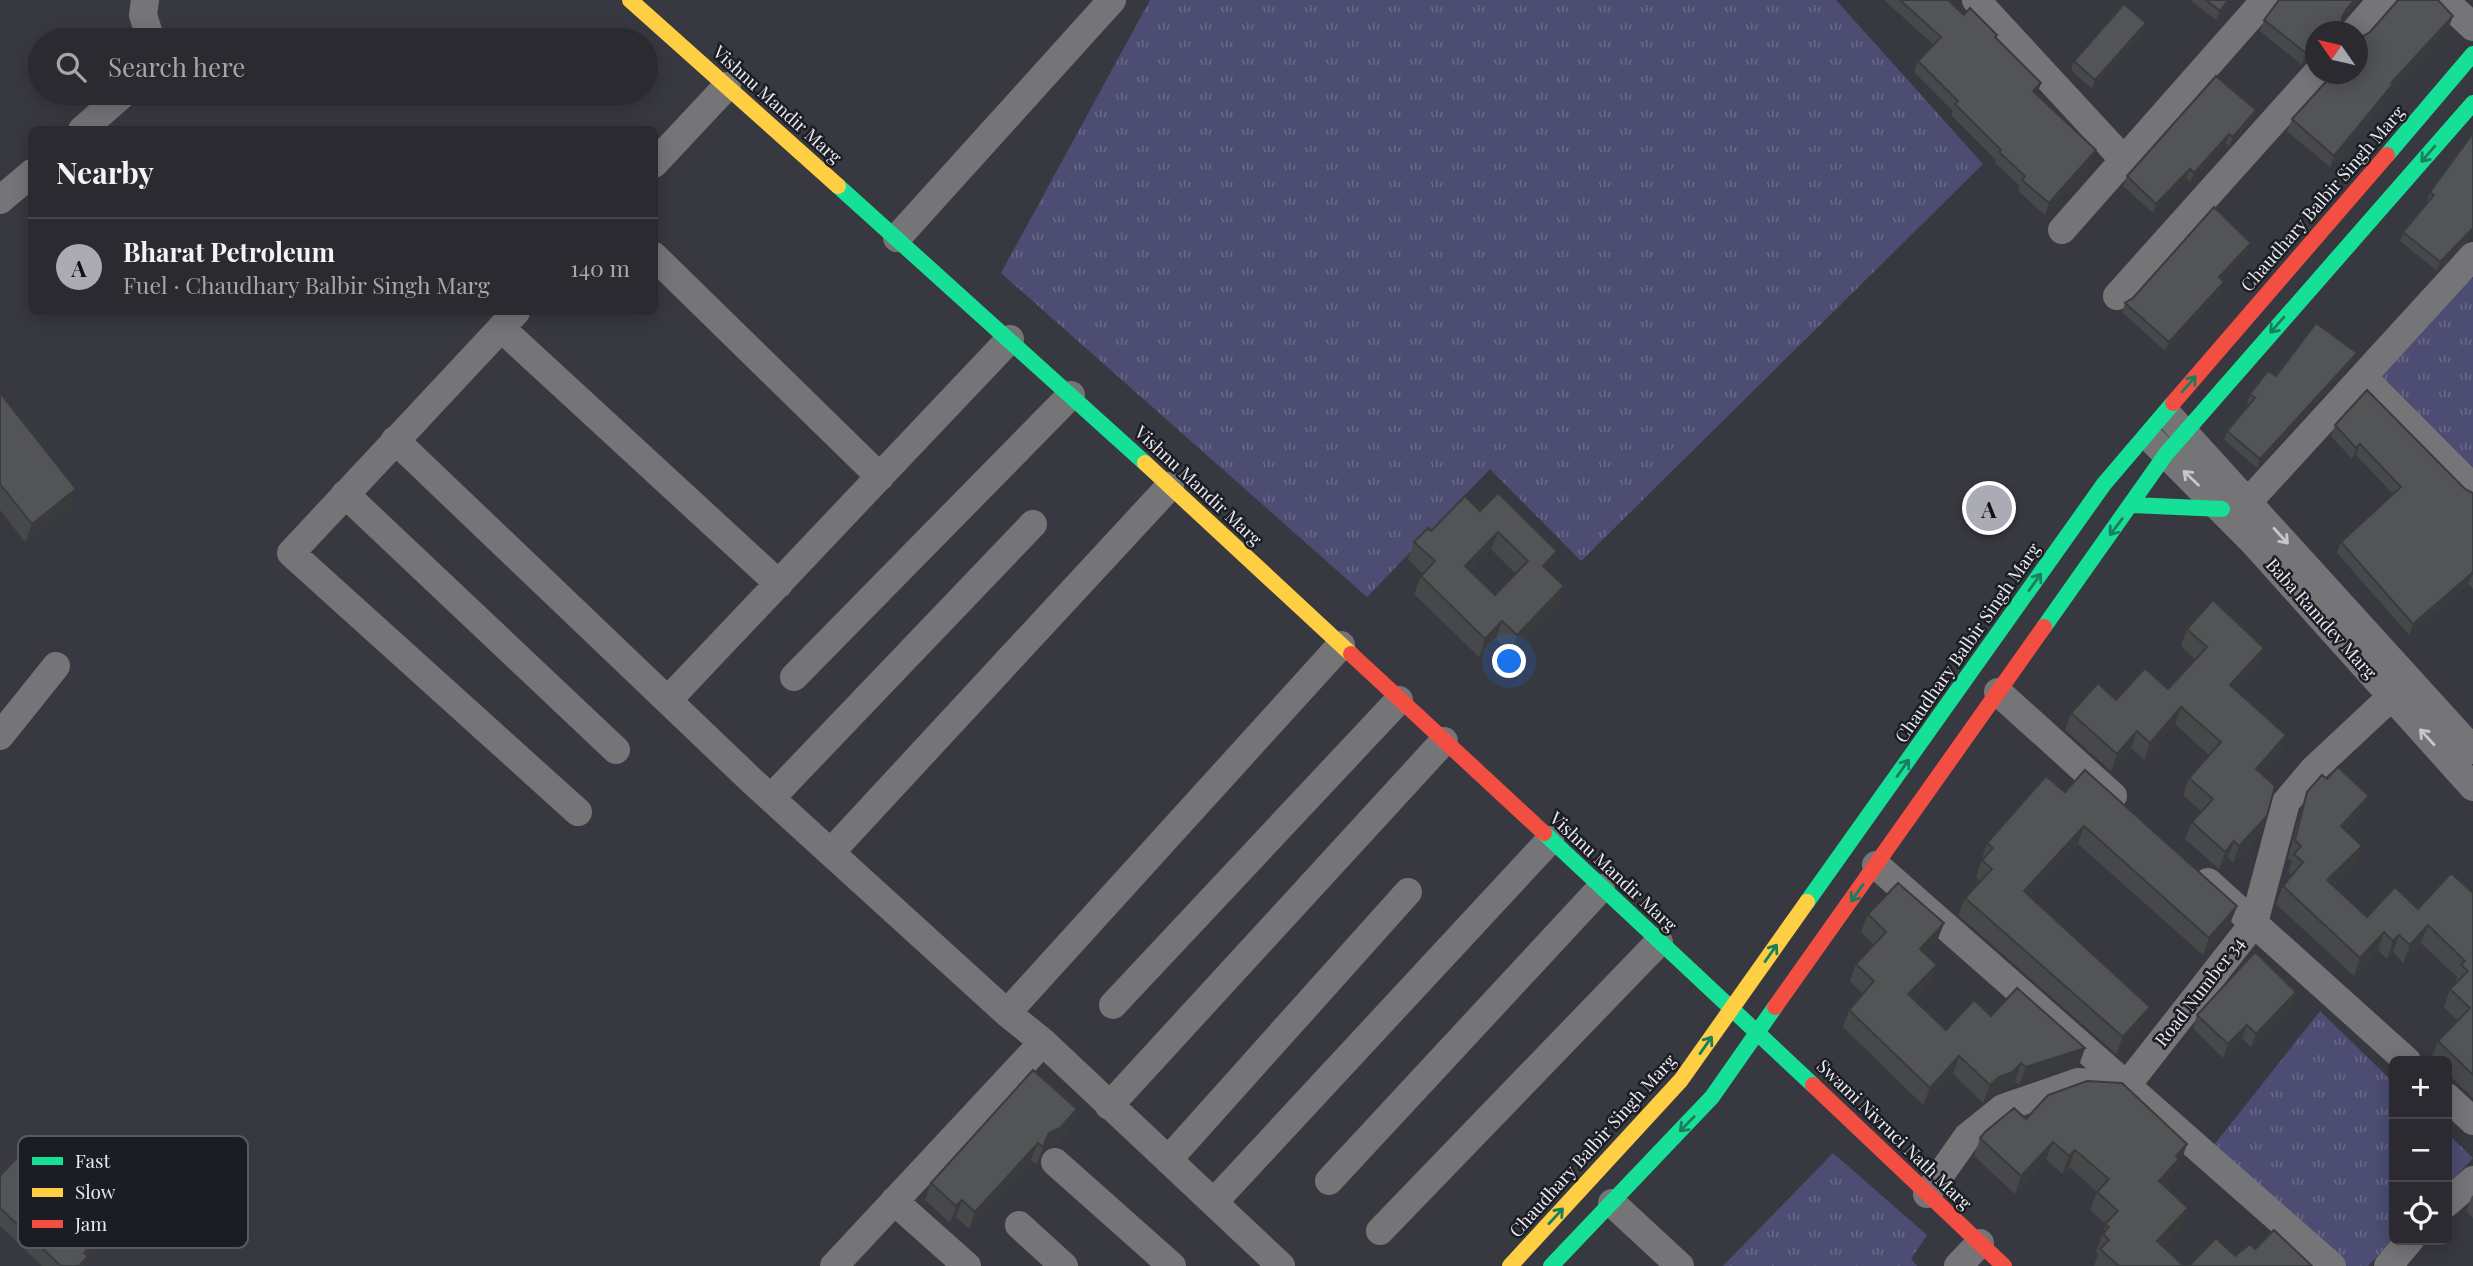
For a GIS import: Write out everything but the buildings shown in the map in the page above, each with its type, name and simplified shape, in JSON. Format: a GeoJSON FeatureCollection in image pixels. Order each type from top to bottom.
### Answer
{"type":"FeatureCollection","features":[{"type":"Feature","properties":{"kind":"street"},"geometry":{"type":"LineString","coordinates":[[145,0],[143,15],[147,28]]}},
{"type":"Feature","properties":{"kind":"street","name":"Vishnu Mandir Marg"},"geometry":{"type":"LineString","coordinates":[[629,0],[1010,339],[1758,1032]]}},
{"type":"Feature","properties":{"kind":"street"},"geometry":{"type":"LineString","coordinates":[[897,239],[1112,0]]}},
{"type":"Feature","properties":{"kind":"street"},"geometry":{"type":"LineString","coordinates":[[1976,0],[2124,159]]}},
{"type":"Feature","properties":{"kind":"street"},"geometry":{"type":"LineString","coordinates":[[2062,230],[2265,0]]}},
{"type":"Feature","properties":{"kind":"street"},"geometry":{"type":"LineString","coordinates":[[2364,21],[2382,0]]}},
{"type":"Feature","properties":{"kind":"street"},"geometry":{"type":"LineString","coordinates":[[2444,0],[2473,27]]}},
{"type":"Feature","properties":{"kind":"street","name":"Chaudhary Balbir Singh Marg"},"geometry":{"type":"LineString","coordinates":[[1510,1266],[1681,1080],[2104,484],[2473,54]]}},
{"type":"Feature","properties":{"kind":"street"},"geometry":{"type":"LineString","coordinates":[[2117,296],[2307,84]]}},
{"type":"Feature","properties":{"kind":"street"},"geometry":{"type":"LineString","coordinates":[[658,160],[727,86]]}},
{"type":"Feature","properties":{"kind":"street"},"geometry":{"type":"LineString","coordinates":[[1557,1264],[1712,1097],[2166,454],[2473,103]]}},
{"type":"Feature","properties":{"kind":"street"},"geometry":{"type":"LineString","coordinates":[[87,126],[110,105]]}},
{"type":"Feature","properties":{"kind":"street"},"geometry":{"type":"LineString","coordinates":[[0,200],[28,176]]}},
{"type":"Feature","properties":{"kind":"street"},"geometry":{"type":"LineString","coordinates":[[658,260],[880,477]]}},
{"type":"Feature","properties":{"kind":"street"},"geometry":{"type":"LineString","coordinates":[[2132,505],[2235,505],[2469,267]]}},
{"type":"Feature","properties":{"kind":"street"},"geometry":{"type":"LineString","coordinates":[[578,812],[291,553],[508,320],[779,584]]}},
{"type":"Feature","properties":{"kind":"street"},"geometry":{"type":"LineString","coordinates":[[668,700],[1010,339]]}},
{"type":"Feature","properties":{"kind":"street"},"geometry":{"type":"LineString","coordinates":[[2363,377],[2473,488]]}},
{"type":"Feature","properties":{"kind":"street"},"geometry":{"type":"LineString","coordinates":[[794,677],[1071,395]]}},
{"type":"Feature","properties":{"kind":"street","name":"Baba Ramdev Marg"},"geometry":{"type":"LineString","coordinates":[[2165,412],[2185,432],[2235,505],[2391,697],[2473,787]]}},
{"type":"Feature","properties":{"kind":"street","name":"Baba Ramdev Marg"},"geometry":{"type":"LineString","coordinates":[[2146,434],[2166,454],[2235,505],[2473,750]]}},
{"type":"Feature","properties":{"kind":"street"},"geometry":{"type":"LineString","coordinates":[[395,440],[771,798],[1007,1013],[1043,1042],[1281,1266]]}},
{"type":"Feature","properties":{"kind":"street"},"geometry":{"type":"LineString","coordinates":[[831,852],[1170,486]]}},
{"type":"Feature","properties":{"kind":"street"},"geometry":{"type":"LineString","coordinates":[[345,494],[617,750]]}},
{"type":"Feature","properties":{"kind":"street"},"geometry":{"type":"LineString","coordinates":[[771,798],[1032,524]]}},
{"type":"Feature","properties":{"kind":"street"},"geometry":{"type":"LineString","coordinates":[[1007,1013],[1340,645]]}},
{"type":"Feature","properties":{"kind":"street"},"geometry":{"type":"LineString","coordinates":[[0,736],[56,666]]}},
{"type":"Feature","properties":{"kind":"street"},"geometry":{"type":"LineString","coordinates":[[1998,692],[2131,812]]}},
{"type":"Feature","properties":{"kind":"street","name":"Road Number 34"},"geometry":{"type":"LineString","coordinates":[[2127,1085],[2254,923],[2286,802],[2313,770],[2391,697]]}},
{"type":"Feature","properties":{"kind":"street"},"geometry":{"type":"LineString","coordinates":[[1113,1005],[1399,700]]}},
{"type":"Feature","properties":{"kind":"street"},"geometry":{"type":"LineString","coordinates":[[1109,1106],[1444,741]]}},
{"type":"Feature","properties":{"kind":"street"},"geometry":{"type":"LineString","coordinates":[[1214,1202],[1550,841]]}},
{"type":"Feature","properties":{"kind":"street"},"geometry":{"type":"LineString","coordinates":[[1876,865],[2332,1266]]}},
{"type":"Feature","properties":{"kind":"street"},"geometry":{"type":"LineString","coordinates":[[2192,868],[2401,1056]]}},
{"type":"Feature","properties":{"kind":"street"},"geometry":{"type":"LineString","coordinates":[[1329,1181],[1601,888]]}},
{"type":"Feature","properties":{"kind":"street"},"geometry":{"type":"LineString","coordinates":[[1168,1160],[1408,892]]}},
{"type":"Feature","properties":{"kind":"street"},"geometry":{"type":"LineString","coordinates":[[1380,1231],[1659,942]]}},
{"type":"Feature","properties":{"kind":"street","name":"Swami Nivruci Nath Marg"},"geometry":{"type":"LineString","coordinates":[[1758,1032],[2004,1266]]}},
{"type":"Feature","properties":{"kind":"street"},"geometry":{"type":"LineString","coordinates":[[834,1266],[1043,1042]]}},
{"type":"Feature","properties":{"kind":"street"},"geometry":{"type":"LineString","coordinates":[[1927,1194],[1967,1137],[2003,1108],[2078,1082],[2127,1085]]}},
{"type":"Feature","properties":{"kind":"street"},"geometry":{"type":"LineString","coordinates":[[2452,1102],[2473,1121]]}},
{"type":"Feature","properties":{"kind":"street"},"geometry":{"type":"LineString","coordinates":[[1055,1162],[1172,1266]]}},
{"type":"Feature","properties":{"kind":"street"},"geometry":{"type":"LineString","coordinates":[[2452,1199],[2473,1180]]}},
{"type":"Feature","properties":{"kind":"street"},"geometry":{"type":"LineString","coordinates":[[894,1201],[967,1266]]}},
{"type":"Feature","properties":{"kind":"street"},"geometry":{"type":"LineString","coordinates":[[1612,1203],[1679,1266]]}},
{"type":"Feature","properties":{"kind":"street"},"geometry":{"type":"LineString","coordinates":[[1019,1225],[1064,1266]]}},
{"type":"Feature","properties":{"kind":"street"},"geometry":{"type":"LineString","coordinates":[[1958,1266],[1980,1243]]}},
{"type":"Feature","properties":{"kind":"street"},"geometry":{"type":"LineString","coordinates":[[2388,1266],[2406,1245]]}},
{"type":"Feature","properties":{"kind":"green space"},"geometry":{"type":"Polygon","coordinates":[[[1150,0],[1836,0],[1983,164],[1581,561],[1490,469],[1367,597],[1001,273],[1150,0]]]}},
{"type":"Feature","properties":{"kind":"green space"},"geometry":{"type":"Polygon","coordinates":[[[2462,268],[2473,279],[2473,475],[2376,377],[2462,268]]]}},
{"type":"Feature","properties":{"kind":"green space"},"geometry":{"type":"Polygon","coordinates":[[[2320,1011],[2389,1078],[2389,1244],[2368,1266],[2347,1266],[2210,1150],[2320,1011]]]}},
{"type":"Feature","properties":{"kind":"green space"},"geometry":{"type":"Polygon","coordinates":[[[2452,1138],[2473,1158],[2452,1181],[2452,1138]]]}},
{"type":"Feature","properties":{"kind":"green space"},"geometry":{"type":"Polygon","coordinates":[[[1833,1153],[1927,1235],[1911,1259],[1917,1266],[1723,1266],[1833,1153]]]}},
{"type":"Feature","properties":{"kind":"traffic: fast"},"geometry":{"type":"LineString","coordinates":[[2387,155],[2473,54]]}},
{"type":"Feature","properties":{"kind":"traffic: fast"},"geometry":{"type":"LineString","coordinates":[[2044,627],[2166,454],[2473,103]]}},
{"type":"Feature","properties":{"kind":"traffic: fast"},"geometry":{"type":"LineString","coordinates":[[838,186],[1145,463]]}},
{"type":"Feature","properties":{"kind":"traffic: fast"},"geometry":{"type":"LineString","coordinates":[[1807,902],[2104,484],[2173,403]]}},
{"type":"Feature","properties":{"kind":"traffic: fast"},"geometry":{"type":"LineString","coordinates":[[2132,505],[2222,509]]}},
{"type":"Feature","properties":{"kind":"traffic: fast"},"geometry":{"type":"LineString","coordinates":[[1544,833],[1813,1085]]}},
{"type":"Feature","properties":{"kind":"traffic: fast"},"geometry":{"type":"LineString","coordinates":[[1551,1266],[1712,1097],[1775,1007]]}},
{"type":"Feature","properties":{"kind":"traffic: slow"},"geometry":{"type":"LineString","coordinates":[[630,0],[838,186]]}},
{"type":"Feature","properties":{"kind":"traffic: slow"},"geometry":{"type":"LineString","coordinates":[[1145,463],[1351,654]]}},
{"type":"Feature","properties":{"kind":"traffic: slow"},"geometry":{"type":"LineString","coordinates":[[1510,1266],[1681,1080],[1807,902]]}},
{"type":"Feature","properties":{"kind":"traffic: jam"},"geometry":{"type":"LineString","coordinates":[[2173,403],[2387,155]]}},
{"type":"Feature","properties":{"kind":"traffic: jam"},"geometry":{"type":"LineString","coordinates":[[1775,1007],[2044,627]]}},
{"type":"Feature","properties":{"kind":"traffic: jam"},"geometry":{"type":"LineString","coordinates":[[1351,654],[1544,833]]}},
{"type":"Feature","properties":{"kind":"traffic: jam"},"geometry":{"type":"LineString","coordinates":[[1813,1085],[2004,1266]]}},
{"type":"Feature","properties":{"kind":"place","name":"Bharat Petroleum"},"geometry":{"type":"Point","coordinates":[1989,508]}}]}
